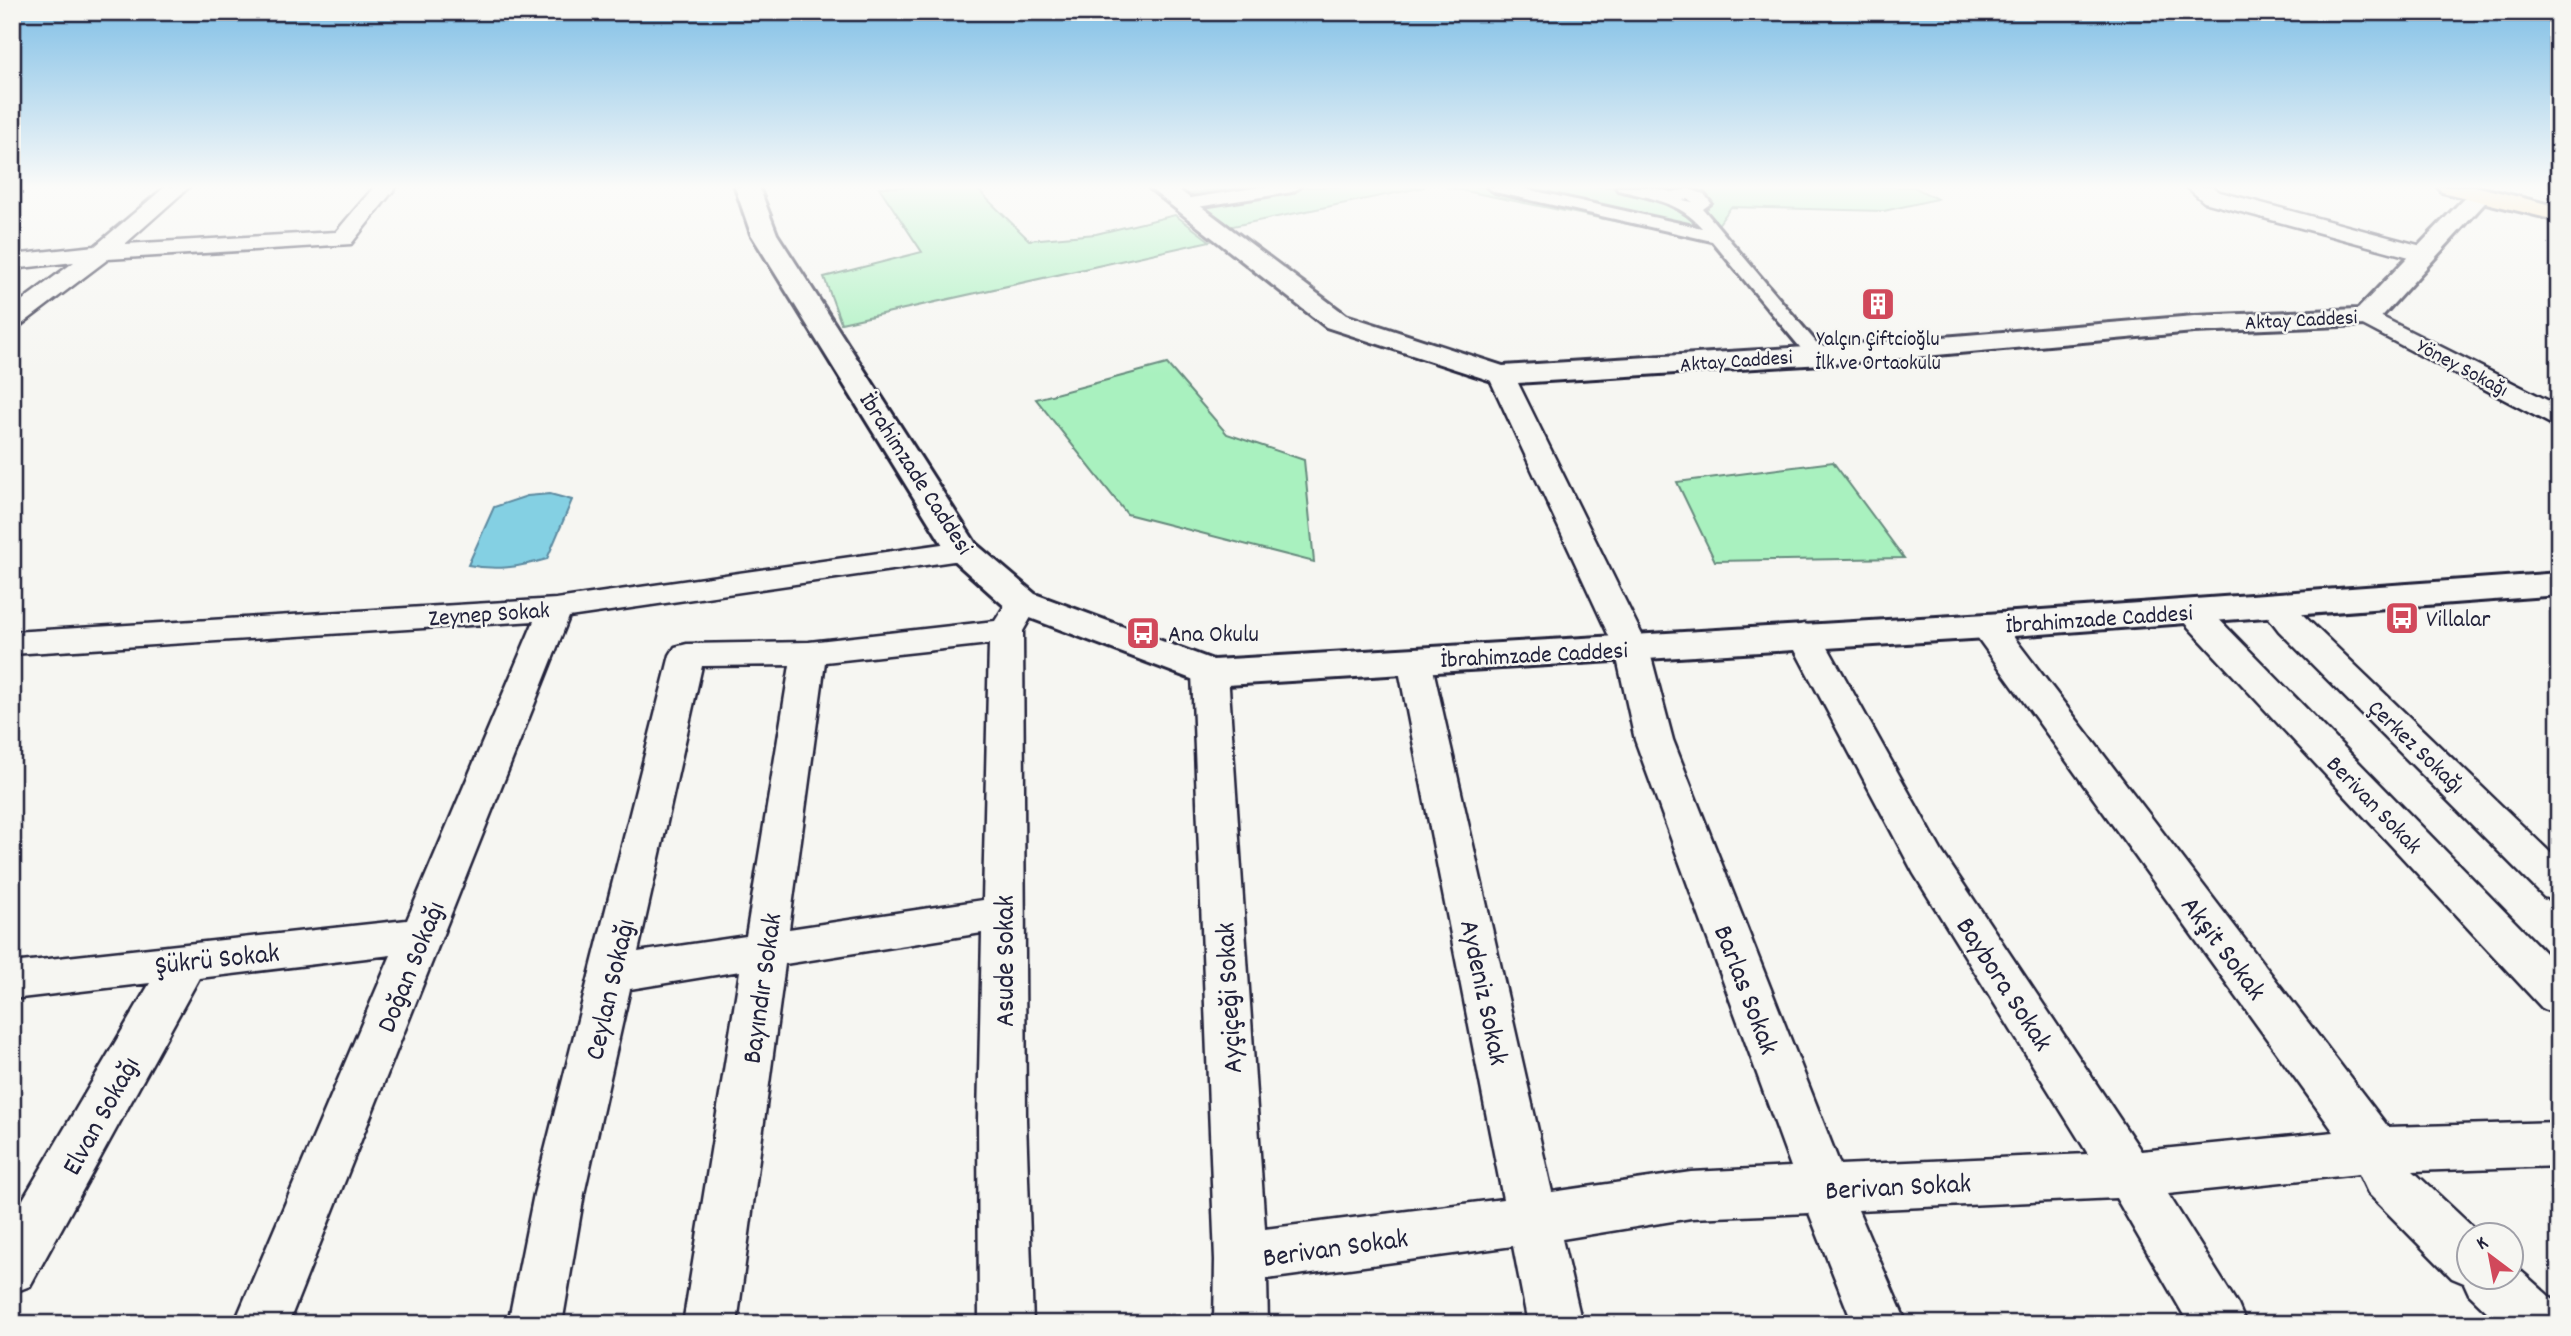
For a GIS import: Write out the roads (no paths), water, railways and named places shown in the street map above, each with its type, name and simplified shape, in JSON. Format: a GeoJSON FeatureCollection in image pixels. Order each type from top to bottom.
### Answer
{"type":"FeatureCollection","features":[{"type":"Feature","properties":{"kind":"main road","name":"İbrahimzade Caddesi"},"geometry":{"type":"LineString","coordinates":[[774,249],[963,551],[1014,617],[1210,673],[1987,626],[2559,584]]}},
{"type":"Feature","properties":{"kind":"main road","name":"Aktay Caddesi"},"geometry":{"type":"LineString","coordinates":[[1242,249],[1336,321],[1502,375],[1816,354],[2194,324],[2367,317],[2429,249]]}},
{"type":"Feature","properties":{"kind":"street"},"geometry":{"type":"LineString","coordinates":[[12,320],[105,249]]}},
{"type":"Feature","properties":{"kind":"street"},"geometry":{"type":"LineString","coordinates":[[12,262],[151,249]]}},
{"type":"Feature","properties":{"kind":"street"},"geometry":{"type":"LineString","coordinates":[[1730,249],[1816,354]]}},
{"type":"Feature","properties":{"kind":"street"},"geometry":{"type":"LineString","coordinates":[[2408,249],[2425,254]]}},
{"type":"Feature","properties":{"kind":"street","name":"Yöney Sokağı"},"geometry":{"type":"LineString","coordinates":[[2367,317],[2559,417]]}},
{"type":"Feature","properties":{"kind":"street","name":"Barlas Sokak"},"geometry":{"type":"LineString","coordinates":[[1502,375],[1632,649],[1654,740],[1824,1188],[1880,1324]]}},
{"type":"Feature","properties":{"kind":"street","name":"Zeynep Sokak"},"geometry":{"type":"LineString","coordinates":[[12,643],[556,609],[963,551]]}},
{"type":"Feature","properties":{"kind":"street","name":"Çerkez Sokağı"},"geometry":{"type":"LineString","coordinates":[[2277,606],[2559,886]]}},
{"type":"Feature","properties":{"kind":"street","name":"Doğan Sokağı"},"geometry":{"type":"LineString","coordinates":[[261,1324],[556,609]]}},
{"type":"Feature","properties":{"kind":"street","name":"Berivan Sokak"},"geometry":{"type":"LineString","coordinates":[[2192,611],[2559,996]]}},
{"type":"Feature","properties":{"kind":"street"},"geometry":{"type":"LineString","coordinates":[[809,653],[1014,617]]}},
{"type":"Feature","properties":{"kind":"street","name":"Asude Sokak"},"geometry":{"type":"LineString","coordinates":[[1006,1324],[1002,1119],[1004,913],[1014,617]]}},
{"type":"Feature","properties":{"kind":"street","name":"Akşit Sokak"},"geometry":{"type":"LineString","coordinates":[[1987,626],[2376,1150],[2385,1177],[2456,1248]]}},
{"type":"Feature","properties":{"kind":"street","name":"Baybora Sokak"},"geometry":{"type":"LineString","coordinates":[[1804,635],[1928,863],[2129,1175],[2219,1324]]}},
{"type":"Feature","properties":{"kind":"street","name":"Ceylan Sokağı"},"geometry":{"type":"LineString","coordinates":[[534,1324],[559,1194],[687,655],[809,653]]}},
{"type":"Feature","properties":{"kind":"street","name":"Bayındır Sokak"},"geometry":{"type":"LineString","coordinates":[[710,1324],[809,653]]}},
{"type":"Feature","properties":{"kind":"street","name":"Aydeniz Sokak"},"geometry":{"type":"LineString","coordinates":[[1414,660],[1535,1219],[1555,1324]]}},
{"type":"Feature","properties":{"kind":"street","name":"Ayçiçeği Sokak"},"geometry":{"type":"LineString","coordinates":[[1210,673],[1241,1260],[1241,1324]]}},
{"type":"Feature","properties":{"kind":"street"},"geometry":{"type":"LineString","coordinates":[[611,974],[1004,913]]}},
{"type":"Feature","properties":{"kind":"street","name":"Şükrü Sokak"},"geometry":{"type":"LineString","coordinates":[[12,981],[422,935]]}},
{"type":"Feature","properties":{"kind":"street","name":"Elvan Sokağı"},"geometry":{"type":"LineString","coordinates":[[12,1268],[186,961]]}},
{"type":"Feature","properties":{"kind":"street","name":"Berivan Sokak"},"geometry":{"type":"LineString","coordinates":[[1241,1260],[1278,1251],[1535,1219],[1691,1195],[2129,1175],[2376,1150],[2559,1144]]}},
{"type":"Feature","properties":{"kind":"street"},"geometry":{"type":"LineString","coordinates":[[2502,1290],[2540,1324]]}},
{"type":"Feature","properties":{"kind":"water"},"geometry":{"type":"Polygon","coordinates":[[[550,494],[572,500],[547,559],[508,567],[468,565],[494,507],[527,496],[550,494]]]}},
{"type":"Feature","properties":{"kind":"place","name":"Yalçın Çiftcioğlu İlk ve Ortaokulu"},"geometry":{"type":"Point","coordinates":[1878,304]}},
{"type":"Feature","properties":{"kind":"place","name":"Villalar"},"geometry":{"type":"Point","coordinates":[2402,618]}},
{"type":"Feature","properties":{"kind":"place","name":"Ana Okulu"},"geometry":{"type":"Point","coordinates":[1143,633]}}]}
